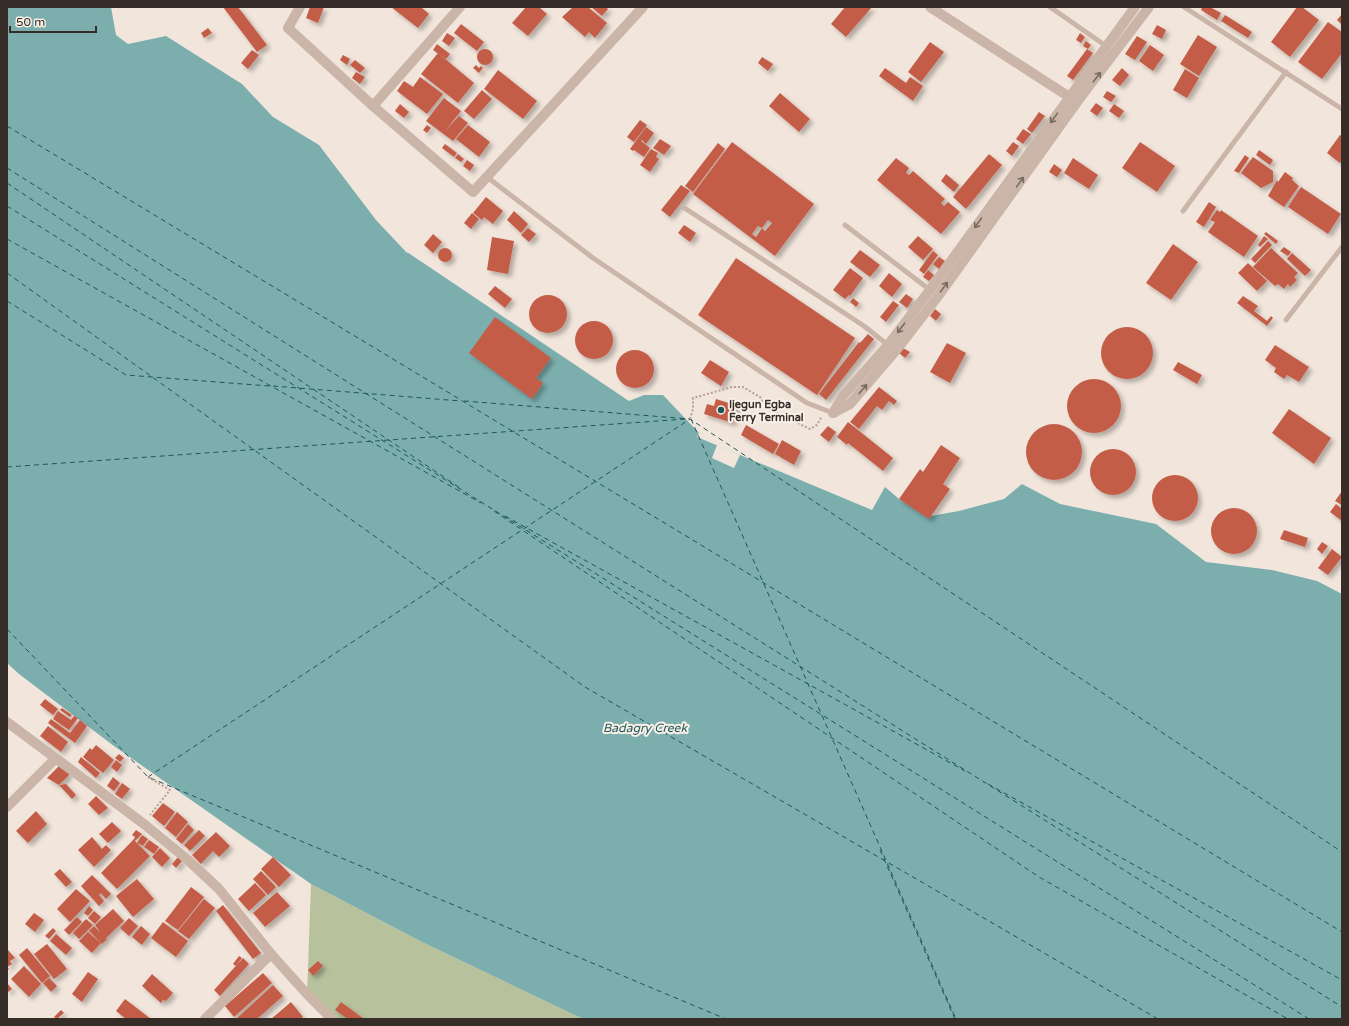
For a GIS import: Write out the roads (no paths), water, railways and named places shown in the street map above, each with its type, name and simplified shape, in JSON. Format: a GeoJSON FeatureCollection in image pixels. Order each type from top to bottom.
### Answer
{"type":"FeatureCollection","features":[{"type":"Feature","properties":{"kind":"street"},"geometry":{"type":"LineString","coordinates":[[300,7],[288,28],[373,106],[473,192],[643,7]]}},
{"type":"Feature","properties":{"kind":"street"},"geometry":{"type":"LineString","coordinates":[[373,106],[460,7]]}},
{"type":"Feature","properties":{"kind":"street"},"geometry":{"type":"LineString","coordinates":[[930,7],[1073,99]]}},
{"type":"Feature","properties":{"kind":"street"},"geometry":{"type":"LineString","coordinates":[[829,411],[850,404],[898,348],[939,295],[1073,99],[1106,46],[1135,7]]}},
{"type":"Feature","properties":{"kind":"street"},"geometry":{"type":"LineString","coordinates":[[829,411],[888,345],[1073,99],[1149,7]]}},
{"type":"Feature","properties":{"kind":"street"},"geometry":{"type":"LineString","coordinates":[[7,722],[144,824],[188,860],[219,889],[271,954],[332,1019]]}},
{"type":"Feature","properties":{"kind":"street"},"geometry":{"type":"LineString","coordinates":[[7,807],[56,759]]}},
{"type":"Feature","properties":{"kind":"street"},"geometry":{"type":"LineString","coordinates":[[204,1019],[271,954]]}},
{"type":"Feature","properties":{"kind":"lane"},"geometry":{"type":"LineString","coordinates":[[1050,7],[1106,46]]}},
{"type":"Feature","properties":{"kind":"lane"},"geometry":{"type":"LineString","coordinates":[[1184,7],[1342,109]]}},
{"type":"Feature","properties":{"kind":"lane"},"geometry":{"type":"LineString","coordinates":[[1182,211],[1286,72]]}},
{"type":"Feature","properties":{"kind":"lane"},"geometry":{"type":"LineString","coordinates":[[487,177],[593,258],[807,403],[829,411]]}},
{"type":"Feature","properties":{"kind":"lane"},"geometry":{"type":"LineString","coordinates":[[683,207],[864,326],[888,345]]}},
{"type":"Feature","properties":{"kind":"lane"},"geometry":{"type":"LineString","coordinates":[[845,225],[930,290]]}},
{"type":"Feature","properties":{"kind":"lane"},"geometry":{"type":"LineString","coordinates":[[1286,320],[1342,247]]}},
{"type":"Feature","properties":{"kind":"water","name":"Badagry Creek"},"geometry":{"type":"Polygon","coordinates":[[[7,7],[111,7],[116,35],[128,44],[166,36],[242,84],[273,117],[319,145],[376,220],[408,254],[407,252],[629,401],[644,395],[663,395],[699,433],[697,437],[872,510],[885,487],[899,499],[931,516],[959,511],[1004,499],[1022,484],[1060,504],[1156,524],[1206,562],[1272,570],[1317,581],[1342,594],[1342,1019],[583,1019],[422,942],[311,884],[114,746],[19,674],[7,663],[7,7]]]}},
{"type":"Feature","properties":{"kind":"place","name":"Ijegun Egba Ferry Terminal"},"geometry":{"type":"Point","coordinates":[721,410]}}]}
